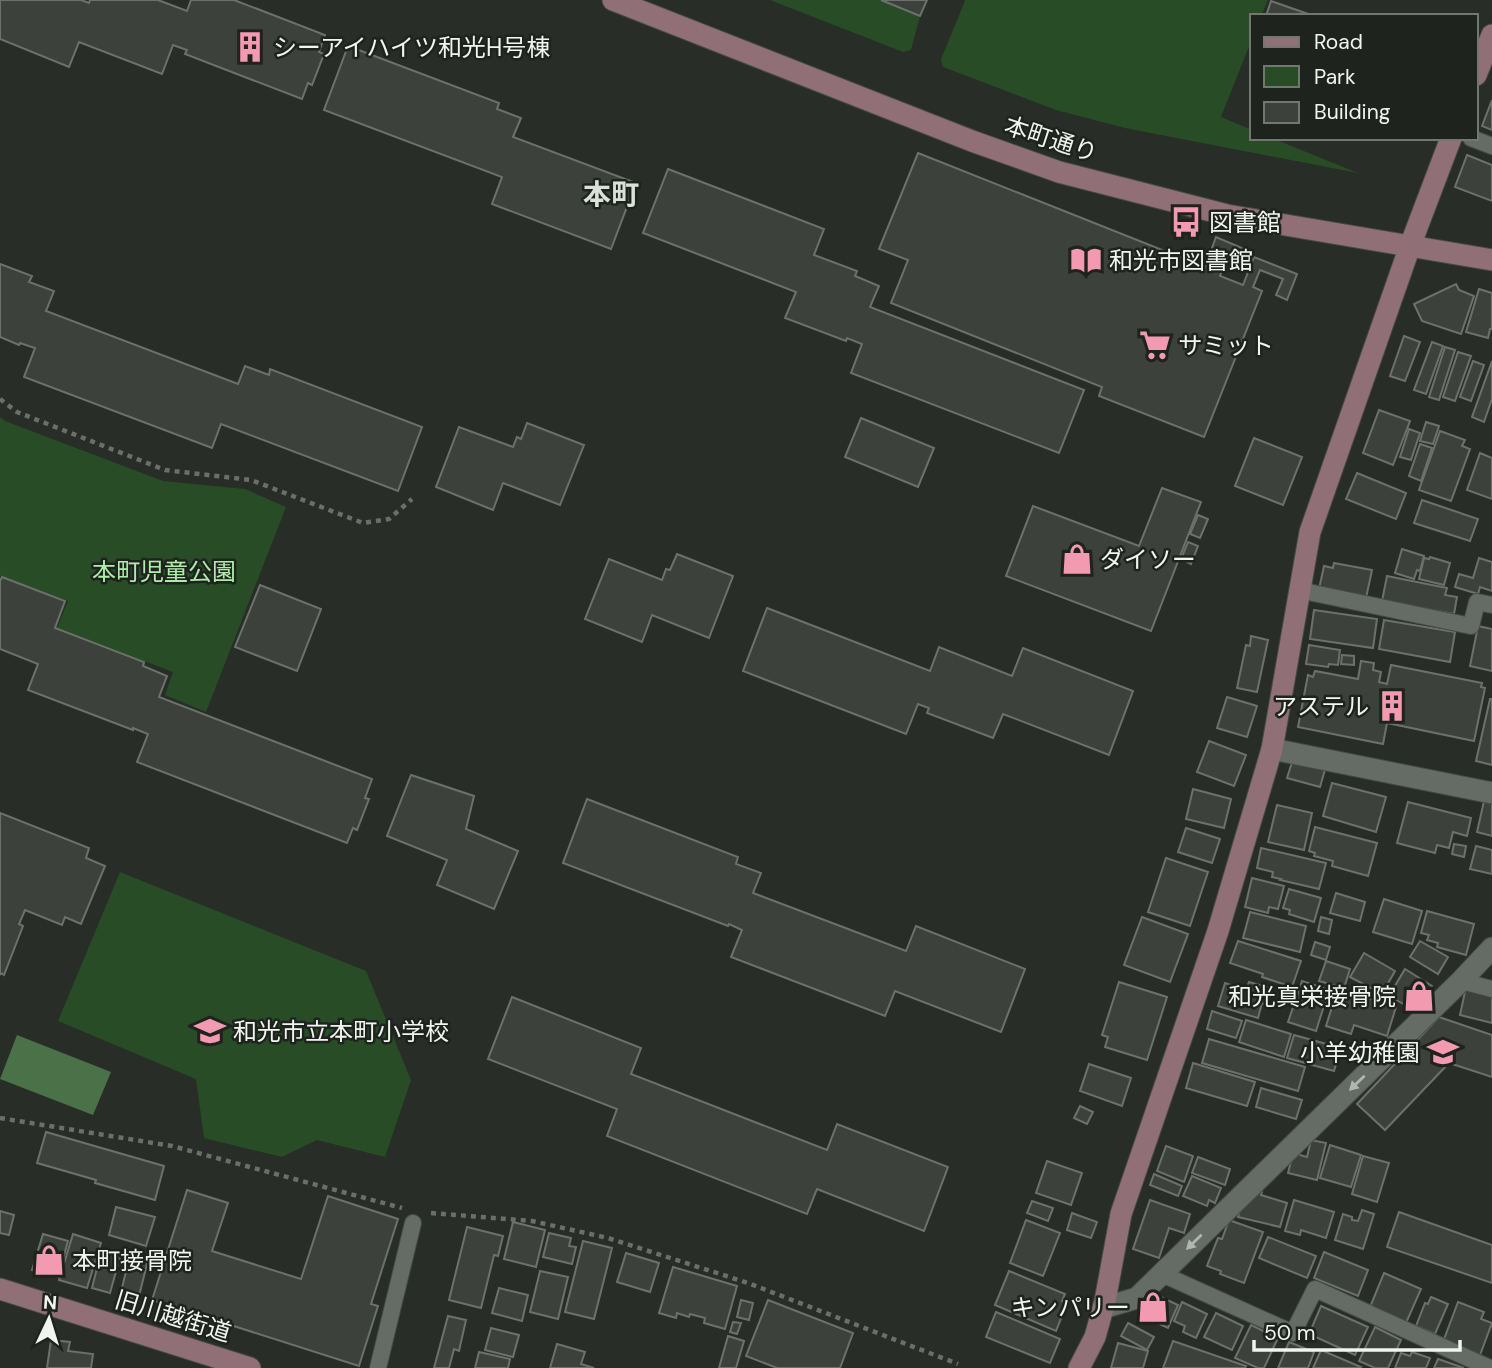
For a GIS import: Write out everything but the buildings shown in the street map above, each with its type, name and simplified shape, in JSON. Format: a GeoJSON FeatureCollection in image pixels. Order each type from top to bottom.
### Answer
{"type":"FeatureCollection","features":[{"type":"Feature","properties":{"kind":"street","name":"本町通り"},"geometry":{"type":"LineString","coordinates":[[612,0],[972,141],[1059,172],[1227,215],[1492,260]]}},
{"type":"Feature","properties":{"kind":"street"},"geometry":{"type":"LineString","coordinates":[[1478,70],[1492,35]]}},
{"type":"Feature","properties":{"kind":"street"},"geometry":{"type":"LineString","coordinates":[[1079,1368],[1095,1337],[1121,1214],[1218,931],[1272,748],[1310,532],[1410,246],[1450,140]]}},
{"type":"Feature","properties":{"kind":"street"},"geometry":{"type":"LineString","coordinates":[[1272,748],[1492,793]]}},
{"type":"Feature","properties":{"kind":"street"},"geometry":{"type":"LineString","coordinates":[[1103,1308],[1137,1298],[1492,948]]}},
{"type":"Feature","properties":{"kind":"street","name":"旧川越街道"},"geometry":{"type":"LineString","coordinates":[[0,1289],[250,1368]]}},
{"type":"Feature","properties":{"kind":"lane"},"geometry":{"type":"LineString","coordinates":[[1299,590],[1471,626],[1477,602],[1492,605]]}},
{"type":"Feature","properties":{"kind":"lane"},"geometry":{"type":"LineString","coordinates":[[1461,981],[1492,989]]}},
{"type":"Feature","properties":{"kind":"lane"},"geometry":{"type":"LineString","coordinates":[[377,1368],[413,1223]]}},
{"type":"Feature","properties":{"kind":"lane"},"geometry":{"type":"LineString","coordinates":[[1161,1274],[1293,1333],[1315,1289],[1490,1368]]}},
{"type":"Feature","properties":{"kind":"path"},"geometry":{"type":"LineString","coordinates":[[0,399],[17,412],[165,470],[251,480],[363,523],[389,519],[412,499]]}},
{"type":"Feature","properties":{"kind":"path"},"geometry":{"type":"LineString","coordinates":[[0,1118],[172,1146],[403,1208]]}},
{"type":"Feature","properties":{"kind":"path"},"geometry":{"type":"LineString","coordinates":[[429,1213],[532,1221],[608,1238],[748,1283],[958,1364]]}},
{"type":"Feature","properties":{"kind":"green space"},"geometry":{"type":"Polygon","coordinates":[[[770,0],[881,0],[920,16],[911,50],[903,52],[770,0]]]}},
{"type":"Feature","properties":{"kind":"green space"},"geometry":{"type":"Polygon","coordinates":[[[1268,0],[1262,14],[1250,14],[1250,44],[1221,117],[1250,129],[1250,140],[1277,140],[1358,173],[1125,128],[1056,110],[943,67],[941,59],[965,1],[1268,0]]]}},
{"type":"Feature","properties":{"kind":"green space","name":"本町児童公園"},"geometry":{"type":"Polygon","coordinates":[[[0,417],[163,481],[245,489],[286,507],[206,712],[165,695],[173,672],[57,628],[68,601],[0,576],[0,417]]]}},
{"type":"Feature","properties":{"kind":"green space"},"geometry":{"type":"Polygon","coordinates":[[[120,872],[366,971],[411,1080],[385,1157],[317,1140],[282,1157],[204,1138],[196,1079],[58,1021],[120,872]]]}},
{"type":"Feature","properties":{"kind":"shaded area"},"geometry":{"type":"Polygon","coordinates":[[[17,1035],[111,1072],[93,1115],[0,1079],[17,1035]]]}},
{"type":"Feature","properties":{"kind":"place","name":"シーアイハイツ和光H号棟"},"geometry":{"type":"Point","coordinates":[250,47]}},
{"type":"Feature","properties":{"kind":"place","name":"図書館"},"geometry":{"type":"Point","coordinates":[1186,222]}},
{"type":"Feature","properties":{"kind":"place","name":"和光市図書館"},"geometry":{"type":"Point","coordinates":[1086,260]}},
{"type":"Feature","properties":{"kind":"place","name":"サミット"},"geometry":{"type":"Point","coordinates":[1155,345]}},
{"type":"Feature","properties":{"kind":"place","name":"ダイソー"},"geometry":{"type":"Point","coordinates":[1077,559]}},
{"type":"Feature","properties":{"kind":"place","name":"アステル"},"geometry":{"type":"Point","coordinates":[1392,706]}},
{"type":"Feature","properties":{"kind":"place","name":"和光真栄接骨院"},"geometry":{"type":"Point","coordinates":[1419,996]}},
{"type":"Feature","properties":{"kind":"place","name":"和光市立本町小学校"},"geometry":{"type":"Point","coordinates":[210,1031]}},
{"type":"Feature","properties":{"kind":"place","name":"小羊幼稚園"},"geometry":{"type":"Point","coordinates":[1443,1052]}},
{"type":"Feature","properties":{"kind":"place","name":"本町接骨院"},"geometry":{"type":"Point","coordinates":[49,1260]}},
{"type":"Feature","properties":{"kind":"place","name":"キンパリー"},"geometry":{"type":"Point","coordinates":[1153,1307]}},
{"type":"Feature","properties":{"kind":"district","name":"本町"},"geometry":{"type":"Point","coordinates":[611,194]}}]}
